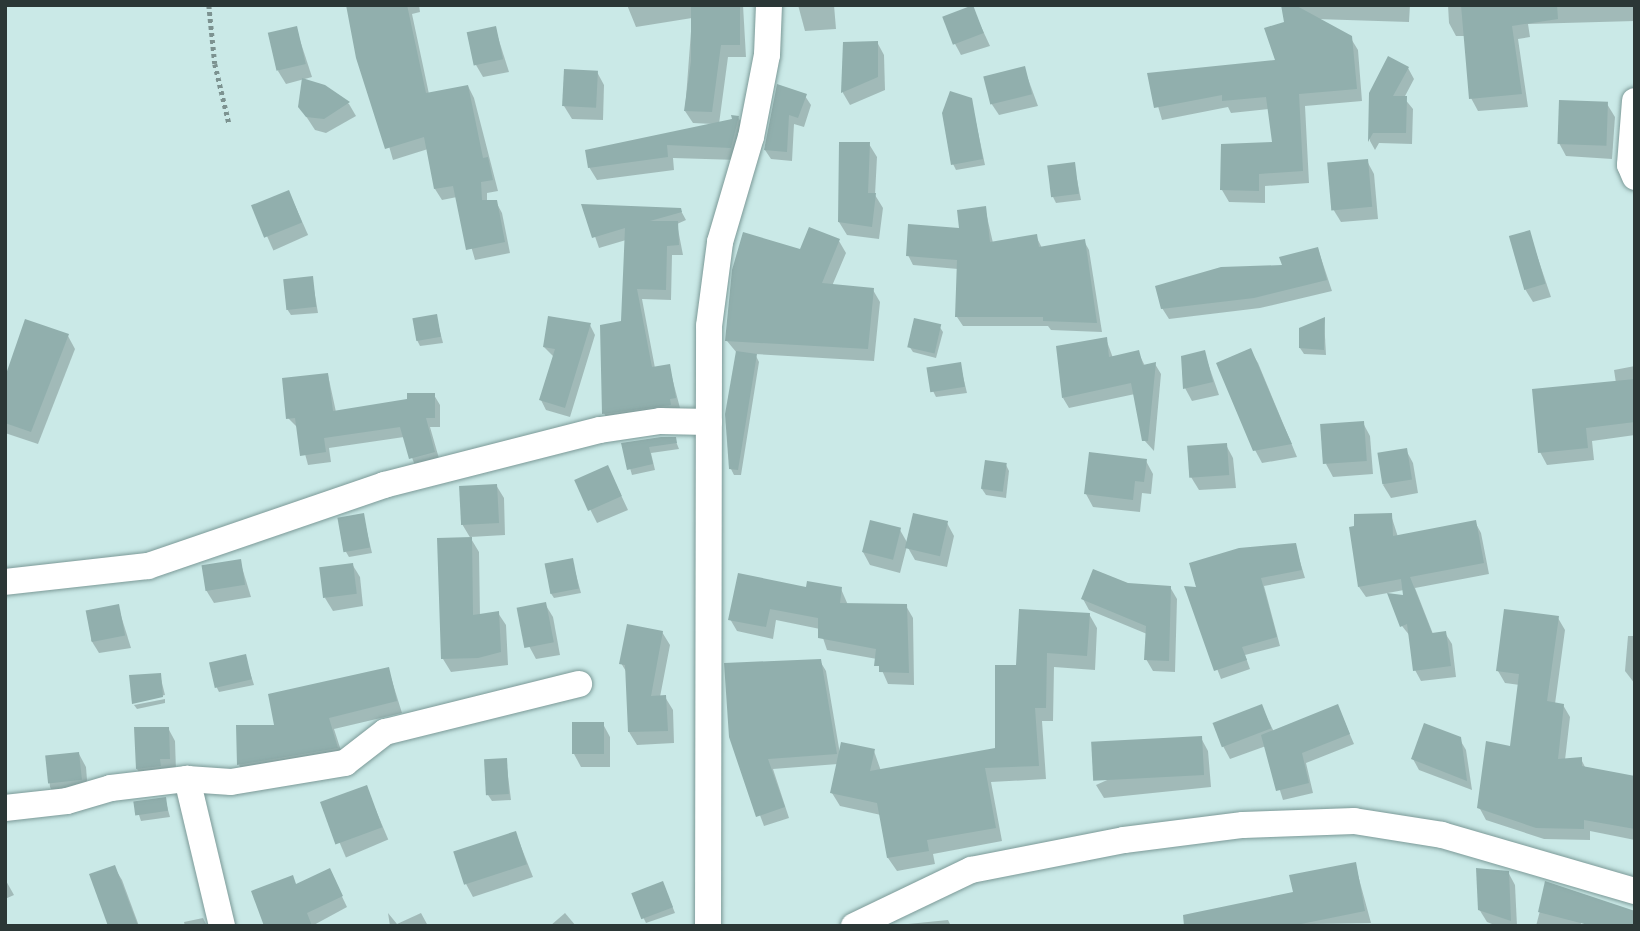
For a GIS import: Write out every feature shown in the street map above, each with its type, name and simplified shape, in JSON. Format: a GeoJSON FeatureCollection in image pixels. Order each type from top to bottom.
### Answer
{"type":"FeatureCollection","features":[{"type":"Feature","properties":{"kind":"street"},"geometry":{"type":"LineString","coordinates":[[708,926],[709,326],[720,242],[751,137],[767,55],[769,5]]}},
{"type":"Feature","properties":{"kind":"street"},"geometry":{"type":"LineString","coordinates":[[1635,101],[1630,165],[1635,177]]}},
{"type":"Feature","properties":{"kind":"street"},"geometry":{"type":"LineString","coordinates":[[5,582],[148,566],[384,485],[600,430],[660,421],[709,422]]}},
{"type":"Feature","properties":{"kind":"street"},"geometry":{"type":"LineString","coordinates":[[5,808],[67,801],[111,788],[187,779],[231,782],[345,763],[385,732],[579,684]]}},
{"type":"Feature","properties":{"kind":"street"},"geometry":{"type":"LineString","coordinates":[[187,779],[222,926]]}},
{"type":"Feature","properties":{"kind":"street"},"geometry":{"type":"LineString","coordinates":[[853,926],[971,870],[1125,840],[1243,825],[1354,821],[1429,833],[1635,891]]}},
{"type":"Feature","properties":{"kind":"path"},"geometry":{"type":"LineString","coordinates":[[209,5],[215,64],[229,123]]}},
{"type":"Feature","properties":{"kind":"building"},"geometry":{"type":"Polygon","coordinates":[[[346,5],[407,5],[426,93],[468,85],[483,158],[488,157],[493,180],[481,182],[482,200],[497,200],[505,242],[466,250],[453,186],[434,189],[424,137],[385,149],[356,58],[346,5]]]}},
{"type":"Feature","properties":{"kind":"building"},"geometry":{"type":"Polygon","coordinates":[[[691,5],[740,5],[740,45],[721,45],[712,112],[684,111],[691,61],[691,5]]]}},
{"type":"Feature","properties":{"kind":"building"},"geometry":{"type":"Polygon","coordinates":[[[973,5],[984,33],[953,45],[942,17],[973,5]]]}},
{"type":"Feature","properties":{"kind":"building"},"geometry":{"type":"Polygon","coordinates":[[[1281,5],[1295,5],[1352,36],[1357,89],[1299,94],[1303,171],[1259,174],[1259,191],[1220,190],[1221,144],[1272,142],[1266,97],[1222,101],[1222,95],[1154,108],[1147,73],[1275,60],[1264,28],[1284,22],[1281,5]]]}},
{"type":"Feature","properties":{"kind":"building"},"geometry":{"type":"Polygon","coordinates":[[[1461,5],[1557,5],[1558,19],[1512,26],[1522,94],[1469,99],[1461,5]]]}},
{"type":"Feature","properties":{"kind":"building"},"geometry":{"type":"Polygon","coordinates":[[[297,26],[306,64],[277,71],[268,33],[297,26]]]}},
{"type":"Feature","properties":{"kind":"building"},"geometry":{"type":"Polygon","coordinates":[[[496,26],[503,59],[474,65],[467,32],[496,26]]]}},
{"type":"Feature","properties":{"kind":"building"},"geometry":{"type":"Polygon","coordinates":[[[878,41],[878,77],[841,93],[843,42],[878,41]]]}},
{"type":"Feature","properties":{"kind":"building"},"geometry":{"type":"Polygon","coordinates":[[[1388,56],[1409,67],[1393,96],[1407,96],[1406,133],[1373,133],[1368,142],[1369,93],[1388,56]]]}},
{"type":"Feature","properties":{"kind":"building"},"geometry":{"type":"Polygon","coordinates":[[[1025,66],[1032,94],[990,105],[983,76],[1025,66]]]}},
{"type":"Feature","properties":{"kind":"building"},"geometry":{"type":"Polygon","coordinates":[[[564,69],[598,71],[596,108],[562,106],[564,69]]]}},
{"type":"Feature","properties":{"kind":"building"},"geometry":{"type":"Polygon","coordinates":[[[302,78],[325,85],[350,102],[324,119],[306,117],[298,107],[302,78]]]}},
{"type":"Feature","properties":{"kind":"building"},"geometry":{"type":"Polygon","coordinates":[[[777,84],[807,94],[798,118],[789,115],[787,152],[764,150],[777,84]]]}},
{"type":"Feature","properties":{"kind":"building"},"geometry":{"type":"Polygon","coordinates":[[[950,91],[972,98],[983,159],[951,165],[942,113],[950,91]]]}},
{"type":"Feature","properties":{"kind":"building"},"geometry":{"type":"Polygon","coordinates":[[[1559,100],[1608,102],[1606,146],[1557,144],[1559,100]]]}},
{"type":"Feature","properties":{"kind":"building"},"geometry":{"type":"Polygon","coordinates":[[[731,115],[739,116],[731,148],[667,145],[668,157],[588,168],[585,150],[732,119],[731,115]]]}},
{"type":"Feature","properties":{"kind":"building"},"geometry":{"type":"Polygon","coordinates":[[[839,142],[870,142],[868,193],[876,193],[872,227],[838,222],[839,142]]]}},
{"type":"Feature","properties":{"kind":"building"},"geometry":{"type":"Polygon","coordinates":[[[1368,159],[1372,207],[1331,210],[1327,163],[1368,159]]]}},
{"type":"Feature","properties":{"kind":"building"},"geometry":{"type":"Polygon","coordinates":[[[1075,162],[1079,194],[1051,197],[1047,165],[1075,162]]]}},
{"type":"Feature","properties":{"kind":"building"},"geometry":{"type":"Polygon","coordinates":[[[289,190],[302,222],[264,238],[251,205],[289,190]]]}},
{"type":"Feature","properties":{"kind":"building"},"geometry":{"type":"Polygon","coordinates":[[[581,204],[681,208],[682,212],[650,221],[678,221],[679,245],[667,246],[666,290],[637,289],[652,367],[670,364],[676,398],[670,399],[671,405],[602,414],[600,325],[621,321],[625,228],[592,238],[581,204]]]}},
{"type":"Feature","properties":{"kind":"building"},"geometry":{"type":"Polygon","coordinates":[[[986,206],[990,242],[1037,234],[1039,247],[1085,239],[1097,323],[1043,321],[1043,317],[955,317],[957,260],[906,256],[908,224],[959,228],[957,210],[986,206]]]}},
{"type":"Feature","properties":{"kind":"building"},"geometry":{"type":"Polygon","coordinates":[[[809,227],[840,239],[822,283],[874,288],[868,349],[725,341],[732,270],[743,232],[800,249],[809,227]]]}},
{"type":"Feature","properties":{"kind":"building"},"geometry":{"type":"Polygon","coordinates":[[[1530,230],[1545,284],[1524,290],[1509,236],[1530,230]]]}},
{"type":"Feature","properties":{"kind":"building"},"geometry":{"type":"Polygon","coordinates":[[[1318,247],[1327,280],[1254,298],[1161,309],[1155,286],[1221,267],[1282,265],[1279,257],[1318,247]]]}},
{"type":"Feature","properties":{"kind":"building"},"geometry":{"type":"Polygon","coordinates":[[[313,276],[316,307],[286,310],[283,279],[313,276]]]}},
{"type":"Feature","properties":{"kind":"building"},"geometry":{"type":"Polygon","coordinates":[[[437,314],[441,337],[416,341],[412,318],[437,314]]]}},
{"type":"Feature","properties":{"kind":"building"},"geometry":{"type":"Polygon","coordinates":[[[548,316],[591,323],[565,408],[539,400],[555,349],[543,347],[548,316]]]}},
{"type":"Feature","properties":{"kind":"building"},"geometry":{"type":"Polygon","coordinates":[[[1325,317],[1324,350],[1299,348],[1299,328],[1325,317]]]}},
{"type":"Feature","properties":{"kind":"building"},"geometry":{"type":"Polygon","coordinates":[[[914,318],[941,324],[935,354],[907,347],[914,318]]]}},
{"type":"Feature","properties":{"kind":"building"},"geometry":{"type":"Polygon","coordinates":[[[25,319],[69,334],[31,432],[5,423],[5,377],[25,319]]]}},
{"type":"Feature","properties":{"kind":"building"},"geometry":{"type":"Polygon","coordinates":[[[1107,337],[1109,357],[1139,350],[1143,365],[1156,362],[1148,441],[1142,441],[1131,383],[1062,398],[1056,346],[1107,337]]]}},
{"type":"Feature","properties":{"kind":"building"},"geometry":{"type":"Polygon","coordinates":[[[1251,348],[1292,444],[1253,451],[1216,363],[1251,348]]]}},
{"type":"Feature","properties":{"kind":"building"},"geometry":{"type":"Polygon","coordinates":[[[1205,350],[1213,382],[1183,389],[1181,356],[1205,350]]]}},
{"type":"Feature","properties":{"kind":"building"},"geometry":{"type":"Polygon","coordinates":[[[736,351],[757,354],[738,470],[729,469],[725,414],[736,351]]]}},
{"type":"Feature","properties":{"kind":"building"},"geometry":{"type":"Polygon","coordinates":[[[961,362],[965,387],[930,392],[926,367],[961,362]]]}},
{"type":"Feature","properties":{"kind":"building"},"geometry":{"type":"Polygon","coordinates":[[[328,373],[333,411],[407,399],[407,393],[435,393],[435,418],[426,418],[435,452],[409,459],[400,427],[324,438],[326,452],[300,456],[295,418],[286,419],[282,378],[328,373]]]}},
{"type":"Feature","properties":{"kind":"building"},"geometry":{"type":"Polygon","coordinates":[[[1635,379],[1635,422],[1586,428],[1588,448],[1538,453],[1532,389],[1635,379]]]}},
{"type":"Feature","properties":{"kind":"building"},"geometry":{"type":"Polygon","coordinates":[[[1364,421],[1367,461],[1323,464],[1320,424],[1364,421]]]}},
{"type":"Feature","properties":{"kind":"building"},"geometry":{"type":"Polygon","coordinates":[[[676,437],[677,443],[649,447],[653,464],[627,470],[621,443],[676,437]]]}},
{"type":"Feature","properties":{"kind":"building"},"geometry":{"type":"Polygon","coordinates":[[[1227,443],[1229,475],[1189,478],[1187,446],[1227,443]]]}},
{"type":"Feature","properties":{"kind":"building"},"geometry":{"type":"Polygon","coordinates":[[[1407,448],[1412,480],[1382,484],[1377,453],[1407,448]]]}},
{"type":"Feature","properties":{"kind":"building"},"geometry":{"type":"Polygon","coordinates":[[[1089,452],[1147,459],[1144,482],[1135,481],[1133,500],[1084,494],[1089,452]]]}},
{"type":"Feature","properties":{"kind":"building"},"geometry":{"type":"Polygon","coordinates":[[[985,460],[1007,463],[1003,492],[981,489],[985,460]]]}},
{"type":"Feature","properties":{"kind":"building"},"geometry":{"type":"Polygon","coordinates":[[[608,465],[622,496],[588,511],[574,480],[608,465]]]}},
{"type":"Feature","properties":{"kind":"building"},"geometry":{"type":"Polygon","coordinates":[[[497,484],[499,523],[461,525],[459,486],[497,484]]]}},
{"type":"Feature","properties":{"kind":"building"},"geometry":{"type":"Polygon","coordinates":[[[364,513],[370,547],[343,552],[337,518],[364,513]]]}},
{"type":"Feature","properties":{"kind":"building"},"geometry":{"type":"Polygon","coordinates":[[[913,513],[948,521],[940,556],[905,548],[913,513]]]}},
{"type":"Feature","properties":{"kind":"building"},"geometry":{"type":"Polygon","coordinates":[[[1392,513],[1393,536],[1476,520],[1484,563],[1410,577],[1432,633],[1446,631],[1451,666],[1413,671],[1407,624],[1400,627],[1387,593],[1403,595],[1401,579],[1358,587],[1349,527],[1354,526],[1354,514],[1392,513]]]}},
{"type":"Feature","properties":{"kind":"building"},"geometry":{"type":"Polygon","coordinates":[[[870,520],[901,528],[893,560],[862,552],[870,520]]]}},
{"type":"Feature","properties":{"kind":"building"},"geometry":{"type":"Polygon","coordinates":[[[472,537],[473,615],[499,611],[501,652],[478,658],[441,659],[437,538],[472,537]]]}},
{"type":"Feature","properties":{"kind":"building"},"geometry":{"type":"Polygon","coordinates":[[[1296,543],[1302,570],[1261,578],[1277,637],[1242,647],[1247,660],[1214,671],[1184,586],[1196,587],[1189,563],[1239,548],[1296,543]]]}},
{"type":"Feature","properties":{"kind":"building"},"geometry":{"type":"Polygon","coordinates":[[[573,558],[579,588],[550,594],[545,564],[573,558]]]}},
{"type":"Feature","properties":{"kind":"building"},"geometry":{"type":"Polygon","coordinates":[[[241,559],[245,585],[206,591],[201,565],[241,559]]]}},
{"type":"Feature","properties":{"kind":"building"},"geometry":{"type":"Polygon","coordinates":[[[353,563],[357,594],[323,598],[319,567],[353,563]]]}},
{"type":"Feature","properties":{"kind":"building"},"geometry":{"type":"Polygon","coordinates":[[[1093,569],[1128,583],[1171,586],[1169,661],[1144,660],[1146,626],[1081,599],[1093,569]]]}},
{"type":"Feature","properties":{"kind":"building"},"geometry":{"type":"Polygon","coordinates":[[[738,573],[806,587],[807,581],[842,587],[840,603],[907,604],[909,673],[879,672],[879,666],[874,666],[876,649],[818,638],[818,618],[770,609],[766,627],[728,620],[738,573]]]}},
{"type":"Feature","properties":{"kind":"building"},"geometry":{"type":"Polygon","coordinates":[[[546,602],[554,642],[524,648],[517,608],[546,602]]]}},
{"type":"Feature","properties":{"kind":"building"},"geometry":{"type":"Polygon","coordinates":[[[119,604],[125,635],[92,642],[86,610],[119,604]]]}},
{"type":"Feature","properties":{"kind":"building"},"geometry":{"type":"Polygon","coordinates":[[[1019,609],[1090,613],[1087,656],[1047,653],[1046,708],[1035,708],[1039,766],[985,768],[996,828],[927,840],[929,851],[887,858],[877,803],[830,793],[841,742],[875,749],[870,771],[995,748],[995,665],[1016,665],[1019,609]]]}},
{"type":"Feature","properties":{"kind":"building"},"geometry":{"type":"Polygon","coordinates":[[[1504,609],[1559,616],[1547,701],[1564,704],[1558,759],[1582,757],[1582,766],[1635,776],[1635,829],[1584,820],[1584,829],[1536,828],[1477,808],[1486,741],[1510,746],[1519,674],[1496,671],[1504,609]]]}},
{"type":"Feature","properties":{"kind":"building"},"geometry":{"type":"Polygon","coordinates":[[[627,624],[663,631],[651,696],[666,695],[668,731],[628,732],[625,665],[619,664],[627,624]]]}},
{"type":"Feature","properties":{"kind":"building"},"geometry":{"type":"Polygon","coordinates":[[[246,654],[252,679],[215,688],[209,663],[246,654]]]}},
{"type":"Feature","properties":{"kind":"building"},"geometry":{"type":"Polygon","coordinates":[[[821,659],[837,754],[768,759],[785,807],[756,817],[729,737],[724,663],[821,659]]]}},
{"type":"Feature","properties":{"kind":"building"},"geometry":{"type":"Polygon","coordinates":[[[389,667],[397,701],[329,718],[338,748],[237,765],[236,725],[274,725],[268,694],[389,667]]]}},
{"type":"Feature","properties":{"kind":"building"},"geometry":{"type":"Polygon","coordinates":[[[161,673],[163,697],[132,704],[129,675],[161,673]]]}},
{"type":"Feature","properties":{"kind":"building"},"geometry":{"type":"Polygon","coordinates":[[[1262,704],[1271,728],[1222,747],[1213,723],[1262,704]]]}},
{"type":"Feature","properties":{"kind":"building"},"geometry":{"type":"Polygon","coordinates":[[[1338,704],[1350,734],[1302,753],[1309,783],[1276,791],[1261,735],[1338,704]]]}},
{"type":"Feature","properties":{"kind":"building"},"geometry":{"type":"Polygon","coordinates":[[[572,722],[604,722],[604,754],[572,754],[572,722]]]}},
{"type":"Feature","properties":{"kind":"building"},"geometry":{"type":"Polygon","coordinates":[[[1424,723],[1461,737],[1467,781],[1411,759],[1424,723]]]}},
{"type":"Feature","properties":{"kind":"building"},"geometry":{"type":"Polygon","coordinates":[[[134,727],[169,727],[170,759],[160,759],[161,766],[136,769],[134,727]]]}},
{"type":"Feature","properties":{"kind":"building"},"geometry":{"type":"Polygon","coordinates":[[[1202,736],[1204,775],[1093,781],[1091,742],[1202,736]]]}},
{"type":"Feature","properties":{"kind":"building"},"geometry":{"type":"Polygon","coordinates":[[[79,752],[82,780],[48,783],[45,756],[79,752]]]}},
{"type":"Feature","properties":{"kind":"building"},"geometry":{"type":"Polygon","coordinates":[[[507,758],[509,794],[486,795],[484,759],[507,758]]]}},
{"type":"Feature","properties":{"kind":"building"},"geometry":{"type":"Polygon","coordinates":[[[367,785],[382,827],[335,844],[320,802],[367,785]]]}},
{"type":"Feature","properties":{"kind":"building"},"geometry":{"type":"Polygon","coordinates":[[[166,797],[168,811],[135,815],[133,802],[166,797]]]}},
{"type":"Feature","properties":{"kind":"building"},"geometry":{"type":"Polygon","coordinates":[[[516,831],[527,864],[464,885],[453,851],[516,831]]]}},
{"type":"Feature","properties":{"kind":"building"},"geometry":{"type":"Polygon","coordinates":[[[1356,862],[1365,911],[1291,926],[1184,926],[1183,915],[1293,892],[1289,875],[1356,862]]]}},
{"type":"Feature","properties":{"kind":"building"},"geometry":{"type":"Polygon","coordinates":[[[115,865],[138,926],[108,926],[89,874],[115,865]]]}},
{"type":"Feature","properties":{"kind":"building"},"geometry":{"type":"Polygon","coordinates":[[[330,868],[343,896],[307,913],[312,926],[264,926],[251,891],[293,875],[296,884],[330,868]]]}},
{"type":"Feature","properties":{"kind":"building"},"geometry":{"type":"Polygon","coordinates":[[[1476,868],[1509,871],[1511,921],[1478,910],[1476,868]]]}},
{"type":"Feature","properties":{"kind":"building"},"geometry":{"type":"Polygon","coordinates":[[[663,881],[673,907],[641,919],[631,893],[663,881]]]}},
{"type":"Feature","properties":{"kind":"building"},"geometry":{"type":"Polygon","coordinates":[[[1545,881],[1635,911],[1635,926],[1592,926],[1538,912],[1545,881]]]}}]}
